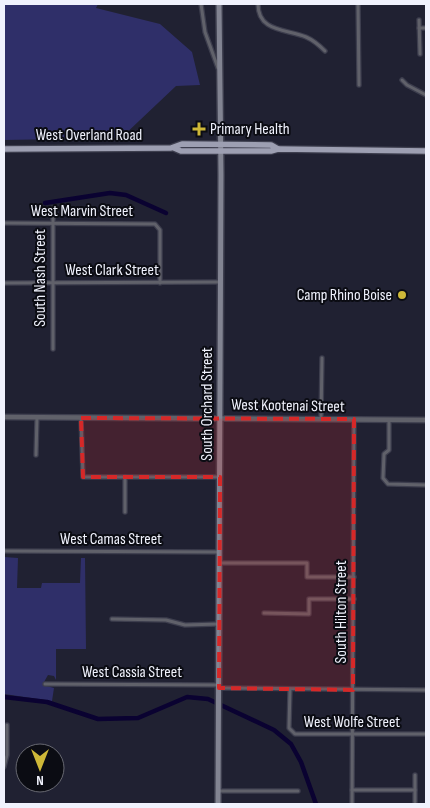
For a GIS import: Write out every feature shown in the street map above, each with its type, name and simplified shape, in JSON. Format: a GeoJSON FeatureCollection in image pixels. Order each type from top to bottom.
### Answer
{"type":"FeatureCollection","features":[{"type":"Feature","properties":{"kind":"main road","name":"South Orchard Street"},"geometry":{"type":"LineString","coordinates":[[218,804],[221,148],[219,4]]}},
{"type":"Feature","properties":{"kind":"main road","name":"West Overland Road"},"geometry":{"type":"LineString","coordinates":[[4,149],[174,148],[182,151],[221,148],[271,152],[278,149],[426,151]]}},
{"type":"Feature","properties":{"kind":"street"},"geometry":{"type":"LineString","coordinates":[[201,4],[205,32],[219,71]]}},
{"type":"Feature","properties":{"kind":"street"},"geometry":{"type":"LineString","coordinates":[[258,4],[262,20],[268,26],[305,37],[325,51]]}},
{"type":"Feature","properties":{"kind":"street"},"geometry":{"type":"LineString","coordinates":[[358,4],[359,85]]}},
{"type":"Feature","properties":{"kind":"street"},"geometry":{"type":"LineString","coordinates":[[419,20],[420,54]]}},
{"type":"Feature","properties":{"kind":"street"},"geometry":{"type":"LineString","coordinates":[[419,28],[426,28]]}},
{"type":"Feature","properties":{"kind":"street"},"geometry":{"type":"LineString","coordinates":[[402,80],[426,94]]}},
{"type":"Feature","properties":{"kind":"street","name":"South Nash Street"},"geometry":{"type":"LineString","coordinates":[[53,208],[53,349]]}},
{"type":"Feature","properties":{"kind":"street","name":"West Marvin Street"},"geometry":{"type":"LineString","coordinates":[[4,223],[155,224],[159,226],[160,282]]}},
{"type":"Feature","properties":{"kind":"street","name":"West Clark Street"},"geometry":{"type":"LineString","coordinates":[[4,283],[220,282]]}},
{"type":"Feature","properties":{"kind":"street"},"geometry":{"type":"LineString","coordinates":[[321,418],[322,358]]}},
{"type":"Feature","properties":{"kind":"street","name":"West Kootenai Street"},"geometry":{"type":"LineString","coordinates":[[4,417],[220,417],[426,420]]}},
{"type":"Feature","properties":{"kind":"street"},"geometry":{"type":"LineString","coordinates":[[36,455],[37,418]]}},
{"type":"Feature","properties":{"kind":"street"},"geometry":{"type":"LineString","coordinates":[[81,418],[83,477],[220,477]]}},
{"type":"Feature","properties":{"kind":"street","name":"South Hilton Street"},"geometry":{"type":"LineString","coordinates":[[352,804],[354,419]]}},
{"type":"Feature","properties":{"kind":"street"},"geometry":{"type":"LineString","coordinates":[[389,419],[389,450],[384,454],[383,478],[388,484],[426,485]]}},
{"type":"Feature","properties":{"kind":"street"},"geometry":{"type":"LineString","coordinates":[[125,477],[125,512]]}},
{"type":"Feature","properties":{"kind":"street","name":"West Camas Street"},"geometry":{"type":"LineString","coordinates":[[4,551],[219,552]]}},
{"type":"Feature","properties":{"kind":"street"},"geometry":{"type":"LineString","coordinates":[[219,563],[307,563],[307,576],[354,576]]}},
{"type":"Feature","properties":{"kind":"street"},"geometry":{"type":"LineString","coordinates":[[264,613],[309,614],[309,598],[354,599]]}},
{"type":"Feature","properties":{"kind":"street"},"geometry":{"type":"LineString","coordinates":[[112,619],[166,620],[185,625],[219,624]]}},
{"type":"Feature","properties":{"kind":"street","name":"West Cassia Street"},"geometry":{"type":"LineString","coordinates":[[45,684],[426,690]]}},
{"type":"Feature","properties":{"kind":"street","name":"West Wolfe Street"},"geometry":{"type":"LineString","coordinates":[[290,689],[291,732],[295,734],[426,734]]}},
{"type":"Feature","properties":{"kind":"street"},"geometry":{"type":"LineString","coordinates":[[4,767],[7,755],[7,725]]}},
{"type":"Feature","properties":{"kind":"street"},"geometry":{"type":"LineString","coordinates":[[415,775],[415,802]]}},
{"type":"Feature","properties":{"kind":"street"},"geometry":{"type":"LineString","coordinates":[[352,790],[415,790]]}},
{"type":"Feature","properties":{"kind":"street"},"geometry":{"type":"LineString","coordinates":[[218,791],[298,791]]}},
{"type":"Feature","properties":{"kind":"highlighted area"},"geometry":{"type":"Polygon","coordinates":[[[81,418],[354,419],[353,690],[219,688],[220,477],[83,477],[81,418]]]}},
{"type":"Feature","properties":{"kind":"shaded area"},"geometry":{"type":"Polygon","coordinates":[[[4,4],[98,4],[96,8],[160,24],[192,52],[200,85],[176,86],[121,138],[4,140],[4,4]]]}},
{"type":"Feature","properties":{"kind":"shaded area"},"geometry":{"type":"Polygon","coordinates":[[[4,557],[18,558],[17,588],[41,588],[42,583],[80,583],[81,558],[85,558],[86,649],[56,649],[56,680],[54,676],[48,675],[44,682],[47,686],[54,688],[52,701],[4,694],[4,557]]]}},
{"type":"Feature","properties":{"kind":"waterway"},"geometry":{"type":"LineString","coordinates":[[45,203],[110,193],[126,195],[166,213]]}},
{"type":"Feature","properties":{"kind":"waterway"},"geometry":{"type":"LineString","coordinates":[[4,697],[47,702],[98,719],[138,718],[187,697],[208,699],[274,730],[291,744],[301,762],[316,804]]}},
{"type":"Feature","properties":{"kind":"place","name":"Primary Health"},"geometry":{"type":"Point","coordinates":[199,129]}},
{"type":"Feature","properties":{"kind":"place","name":"Camp Rhino Boise"},"geometry":{"type":"Point","coordinates":[402,295]}}]}
